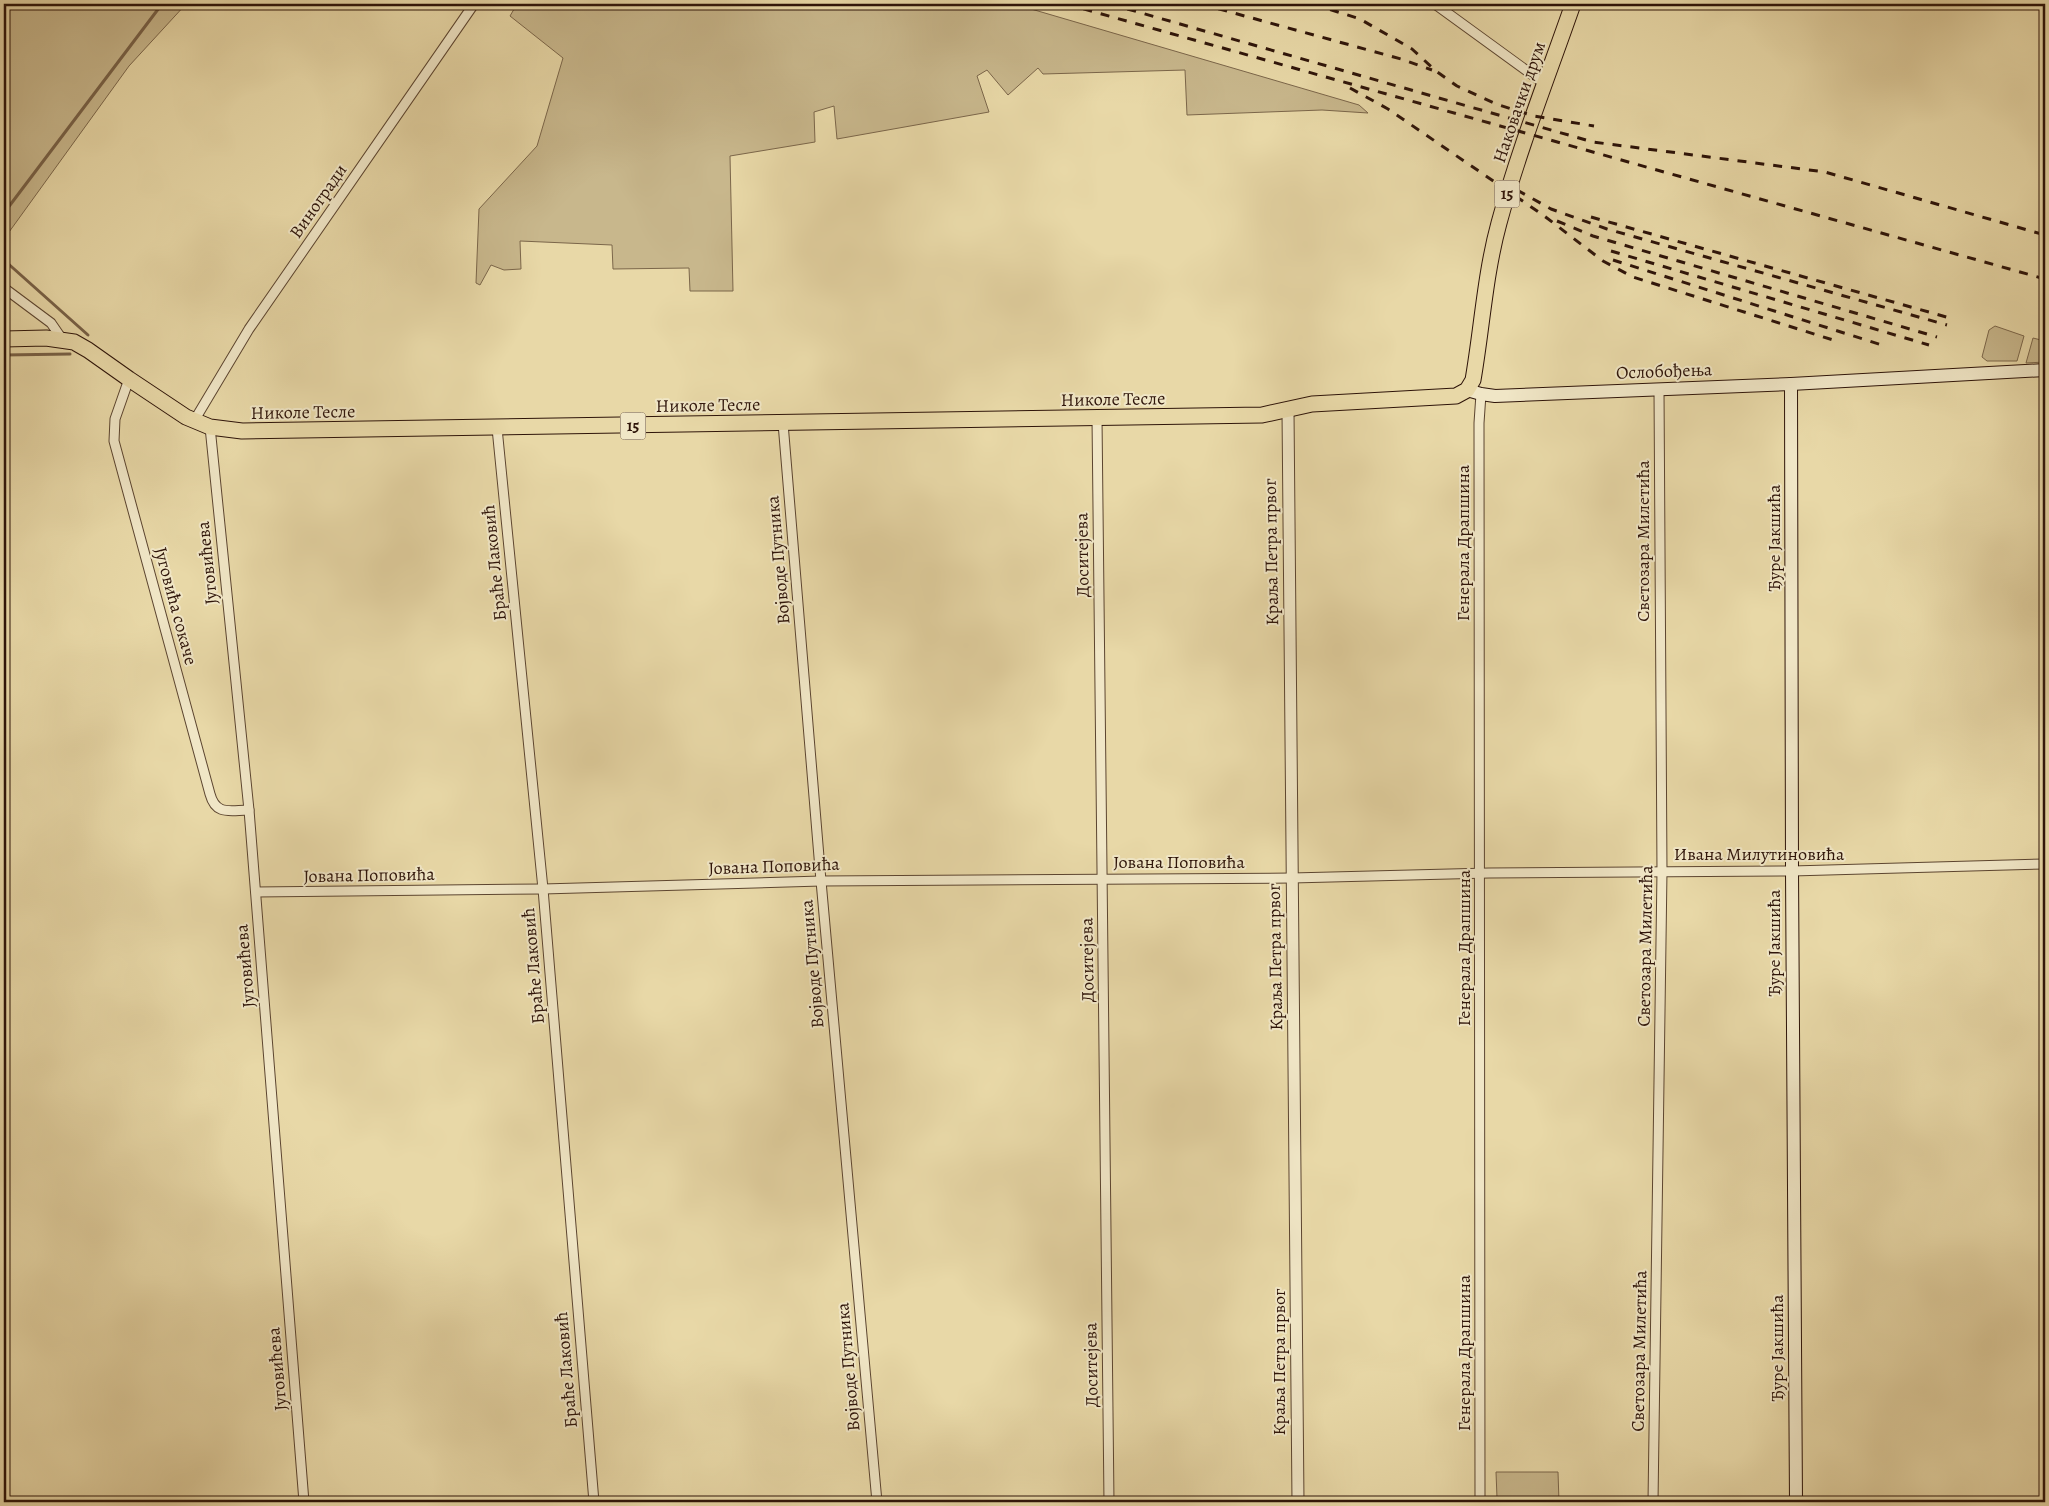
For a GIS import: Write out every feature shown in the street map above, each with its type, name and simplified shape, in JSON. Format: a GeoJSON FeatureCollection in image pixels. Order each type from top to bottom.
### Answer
{"type":"FeatureCollection","features":[{"type":"Feature","properties":{"kind":"main road","name":"Наковачки друм"},"geometry":{"type":"LineString","coordinates":[[1474,392],[1473,380],[1489,268],[1499,224],[1573,4]]}},
{"type":"Feature","properties":{"kind":"main road","name":"Николе Тесле"},"geometry":{"type":"LineString","coordinates":[[4,339],[62,339],[74,342],[194,421],[210,427],[242,432],[1096,418],[1262,414],[1288,411]]}},
{"type":"Feature","properties":{"kind":"main road","name":"Ослобођења"},"geometry":{"type":"LineString","coordinates":[[1288,411],[1312,404],[1456,396],[1474,392],[1495,396],[1659,390],[2045,370]]}},
{"type":"Feature","properties":{"kind":"main road","name":"Ђуре Јакшића"},"geometry":{"type":"LineString","coordinates":[[1791,384],[1796,1502]]}},
{"type":"Feature","properties":{"kind":"street","name":"Виногради"},"geometry":{"type":"LineString","coordinates":[[194,421],[249,329],[474,4]]}},
{"type":"Feature","properties":{"kind":"street"},"geometry":{"type":"LineString","coordinates":[[1435,4],[1545,84]]}},
{"type":"Feature","properties":{"kind":"street"},"geometry":{"type":"LineString","coordinates":[[4,288],[50,323],[62,339]]}},
{"type":"Feature","properties":{"kind":"street","name":"Југовића сокаче"},"geometry":{"type":"LineString","coordinates":[[129,379],[115,419],[114,441],[213,803],[218,809],[223,811],[249,810]]}},
{"type":"Feature","properties":{"kind":"street","name":"Светозара Милетића"},"geometry":{"type":"LineString","coordinates":[[1653,1502],[1662,870],[1659,390]]}},
{"type":"Feature","properties":{"kind":"street","name":"Генерала Драпшина"},"geometry":{"type":"LineString","coordinates":[[1474,392],[1479,423],[1480,1502]]}},
{"type":"Feature","properties":{"kind":"street","name":"Краља Петра првог"},"geometry":{"type":"LineString","coordinates":[[1288,411],[1298,1502]]}},
{"type":"Feature","properties":{"kind":"street","name":"Доситејева"},"geometry":{"type":"LineString","coordinates":[[1096,418],[1109,1502]]}},
{"type":"Feature","properties":{"kind":"street","name":"Војводе Путника"},"geometry":{"type":"LineString","coordinates":[[783,423],[821,881],[877,1502]]}},
{"type":"Feature","properties":{"kind":"street","name":"Југовићева"},"geometry":{"type":"LineString","coordinates":[[210,427],[249,810],[304,1502]]}},
{"type":"Feature","properties":{"kind":"street","name":"Браће Лаковић"},"geometry":{"type":"LineString","coordinates":[[497,428],[542,889],[594,1502]]}},
{"type":"Feature","properties":{"kind":"street","name":"Ивана Милутиновића"},"geometry":{"type":"LineString","coordinates":[[1292,878],[1662,870],[1792,871],[2045,864]]}},
{"type":"Feature","properties":{"kind":"street","name":"Јована Поповића"},"geometry":{"type":"LineString","coordinates":[[256,892],[542,889],[821,881],[1292,878]]}},
{"type":"Feature","properties":{"kind":"shaded area"},"geometry":{"type":"Polygon","coordinates":[[[4,4],[186,4],[129,66],[4,239],[4,4]]]}},
{"type":"Feature","properties":{"kind":"shaded area"},"geometry":{"type":"Polygon","coordinates":[[[517,4],[1014,4],[1359,105],[1368,113],[1322,110],[1187,115],[1185,70],[1043,74],[1038,68],[1008,95],[987,70],[977,76],[989,112],[837,139],[834,106],[814,112],[815,142],[730,156],[733,291],[690,291],[689,268],[613,269],[612,245],[520,241],[521,269],[504,270],[491,265],[480,285],[476,283],[479,209],[537,146],[563,58],[510,16],[517,4]]]}},
{"type":"Feature","properties":{"kind":"shaded area"},"geometry":{"type":"Polygon","coordinates":[[[1995,326],[2024,336],[2017,361],[1987,361],[1982,357],[1989,330],[1995,326]]]}},
{"type":"Feature","properties":{"kind":"shaded area"},"geometry":{"type":"Polygon","coordinates":[[[2033,338],[2045,341],[2045,362],[2026,363],[2033,338]]]}},
{"type":"Feature","properties":{"kind":"shaded area"},"geometry":{"type":"Polygon","coordinates":[[[1496,1472],[1558,1472],[1559,1502],[1535,1502],[1535,1498],[1497,1498],[1496,1472]]]}},
{"type":"Feature","properties":{"kind":"waterway"},"geometry":{"type":"LineString","coordinates":[[4,213],[162,4]]}},
{"type":"Feature","properties":{"kind":"waterway"},"geometry":{"type":"LineString","coordinates":[[4,260],[88,335]]}},
{"type":"Feature","properties":{"kind":"waterway"},"geometry":{"type":"LineString","coordinates":[[4,355],[70,354]]}},
{"type":"Feature","properties":{"kind":"railway"},"geometry":{"type":"LineString","coordinates":[[1066,4],[2045,279]]}},
{"type":"Feature","properties":{"kind":"railway"},"geometry":{"type":"LineString","coordinates":[[1110,4],[1593,142],[1825,172],[2045,235]]}},
{"type":"Feature","properties":{"kind":"railway"},"geometry":{"type":"LineString","coordinates":[[1201,4],[1401,59],[1432,70]]}},
{"type":"Feature","properties":{"kind":"railway"},"geometry":{"type":"LineString","coordinates":[[1313,4],[1360,19],[1412,49],[1436,71],[1457,86],[1496,104],[1534,116],[1594,126]]}},
{"type":"Feature","properties":{"kind":"railway"},"geometry":{"type":"LineString","coordinates":[[1350,88],[1388,109],[1543,215],[1603,261],[1633,277],[1833,340]]}},
{"type":"Feature","properties":{"kind":"railway"},"geometry":{"type":"LineString","coordinates":[[1517,190],[1551,209],[1607,229],[1947,325]]}},
{"type":"Feature","properties":{"kind":"railway"},"geometry":{"type":"LineString","coordinates":[[1591,217],[1950,318]]}},
{"type":"Feature","properties":{"kind":"railway"},"geometry":{"type":"LineString","coordinates":[[1557,221],[1593,236],[1937,337]]}},
{"type":"Feature","properties":{"kind":"railway"},"geometry":{"type":"LineString","coordinates":[[1611,251],[1929,345]]}},
{"type":"Feature","properties":{"kind":"railway"},"geometry":{"type":"LineString","coordinates":[[1613,260],[1882,345]]}}]}
